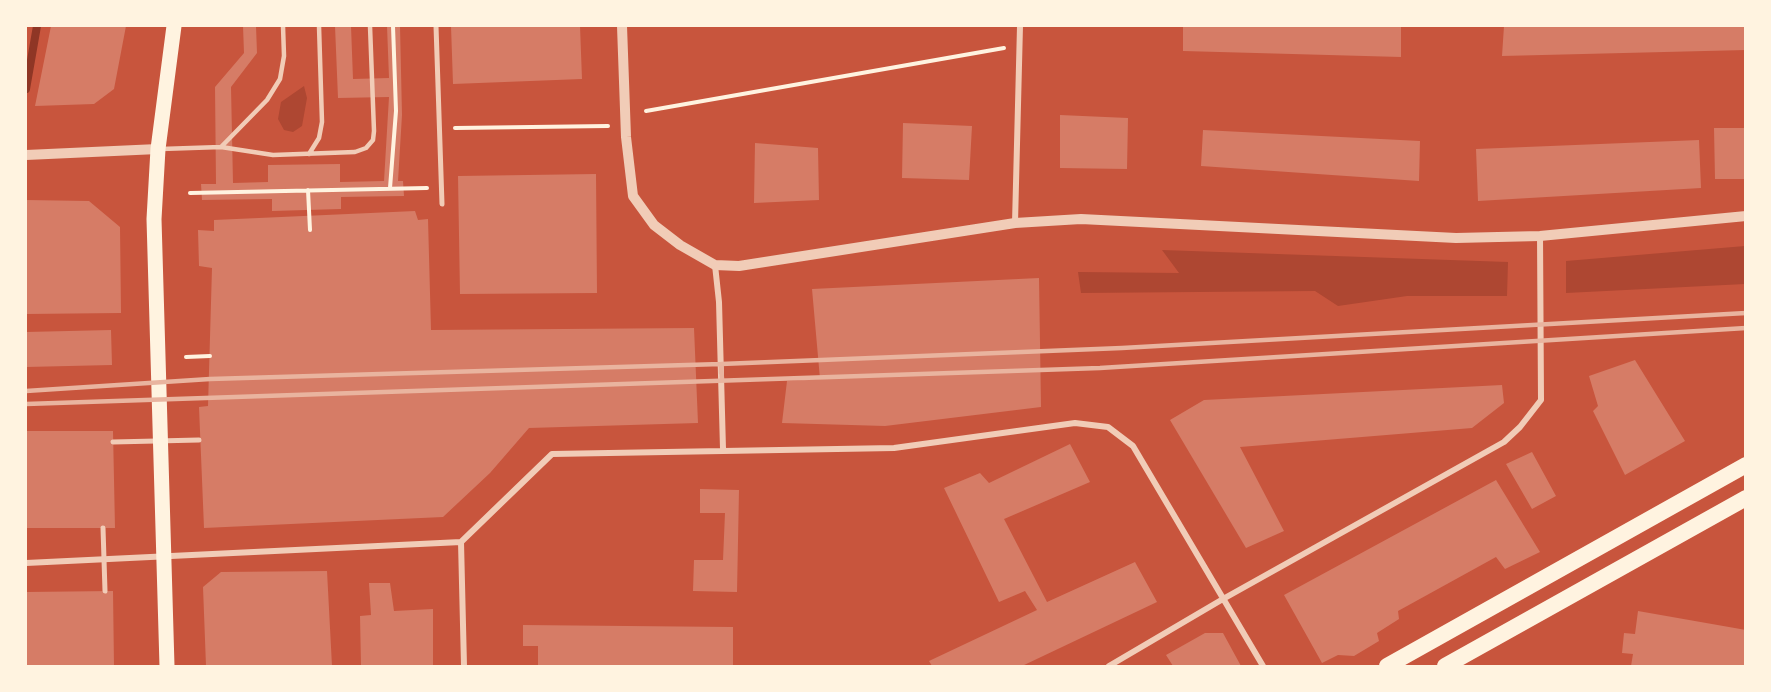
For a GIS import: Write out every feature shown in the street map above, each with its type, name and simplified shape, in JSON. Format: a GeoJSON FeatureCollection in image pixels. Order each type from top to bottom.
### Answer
{"type":"FeatureCollection","features":[{"type":"Feature","properties":{"kind":"highway"},"geometry":{"type":"LineString","coordinates":[[1387,666],[1746,465]]}},
{"type":"Feature","properties":{"kind":"highway"},"geometry":{"type":"LineString","coordinates":[[1445,666],[1746,498]]}},
{"type":"Feature","properties":{"kind":"main road"},"geometry":{"type":"LineString","coordinates":[[167,666],[154,219],[158,149],[174,26]]}},
{"type":"Feature","properties":{"kind":"street"},"geometry":{"type":"LineString","coordinates":[[436,26],[442,204]]}},
{"type":"Feature","properties":{"kind":"street"},"geometry":{"type":"LineString","coordinates":[[622,26],[626,137],[633,196],[654,225],[680,245],[715,265],[739,266],[1015,223],[1081,219],[1456,238],[1540,236],[1746,216]]}},
{"type":"Feature","properties":{"kind":"street"},"geometry":{"type":"LineString","coordinates":[[1015,223],[1020,26]]}},
{"type":"Feature","properties":{"kind":"street"},"geometry":{"type":"LineString","coordinates":[[26,155],[158,149]]}},
{"type":"Feature","properties":{"kind":"street"},"geometry":{"type":"LineString","coordinates":[[1109,666],[1223,599],[1504,442],[1536,408],[1541,399],[1540,236]]}},
{"type":"Feature","properties":{"kind":"street"},"geometry":{"type":"LineString","coordinates":[[715,265],[719,302],[723,449]]}},
{"type":"Feature","properties":{"kind":"street"},"geometry":{"type":"LineString","coordinates":[[26,563],[461,542],[552,454],[723,449],[894,448],[1075,423],[1108,427],[1133,446],[1263,666]]}},
{"type":"Feature","properties":{"kind":"street"},"geometry":{"type":"LineString","coordinates":[[113,442],[199,440]]}},
{"type":"Feature","properties":{"kind":"street"},"geometry":{"type":"LineString","coordinates":[[103,528],[105,591]]}},
{"type":"Feature","properties":{"kind":"street"},"geometry":{"type":"LineString","coordinates":[[461,542],[464,666]]}},
{"type":"Feature","properties":{"kind":"lane"},"geometry":{"type":"LineString","coordinates":[[220,147],[267,100],[280,79],[284,56],[283,26]]}},
{"type":"Feature","properties":{"kind":"lane"},"geometry":{"type":"LineString","coordinates":[[309,154],[319,138],[322,122],[319,26]]}},
{"type":"Feature","properties":{"kind":"lane"},"geometry":{"type":"LineString","coordinates":[[158,149],[220,147],[273,155],[355,152],[366,148],[373,140],[370,26]]}},
{"type":"Feature","properties":{"kind":"path"},"geometry":{"type":"LineString","coordinates":[[390,189],[396,111],[393,26]]}},
{"type":"Feature","properties":{"kind":"path"},"geometry":{"type":"LineString","coordinates":[[646,111],[1020,45]]}},
{"type":"Feature","properties":{"kind":"path"},"geometry":{"type":"LineString","coordinates":[[439,128],[608,126]]}},
{"type":"Feature","properties":{"kind":"path"},"geometry":{"type":"LineString","coordinates":[[190,193],[441,187]]}},
{"type":"Feature","properties":{"kind":"path"},"geometry":{"type":"LineString","coordinates":[[308,190],[310,230]]}},
{"type":"Feature","properties":{"kind":"path"},"geometry":{"type":"LineString","coordinates":[[186,357],[210,356]]}},
{"type":"Feature","properties":{"kind":"shaded area"},"geometry":{"type":"Polygon","coordinates":[[[304,86],[307,98],[302,126],[293,132],[284,130],[278,119],[281,102],[304,86]]]}},
{"type":"Feature","properties":{"kind":"shaded area"},"geometry":{"type":"Polygon","coordinates":[[[1745,246],[1745,284],[1566,293],[1566,261],[1745,246]]]}},
{"type":"Feature","properties":{"kind":"shaded area"},"geometry":{"type":"Polygon","coordinates":[[[1162,250],[1508,262],[1507,296],[1407,296],[1338,306],[1315,291],[1081,293],[1078,272],[1179,273],[1162,250]]]}},
{"type":"Feature","properties":{"kind":"building"},"geometry":{"type":"Polygon","coordinates":[[[51,26],[126,26],[114,89],[94,104],[35,106],[51,26]]]}},
{"type":"Feature","properties":{"kind":"building"},"geometry":{"type":"Polygon","coordinates":[[[243,26],[256,26],[257,53],[231,87],[233,183],[268,182],[268,165],[340,164],[340,182],[384,181],[389,97],[338,98],[335,26],[351,26],[353,79],[389,78],[387,26],[400,26],[402,115],[398,181],[403,181],[404,196],[341,197],[341,209],[272,211],[272,199],[202,200],[201,184],[216,184],[215,87],[244,53],[243,26]]]}},
{"type":"Feature","properties":{"kind":"building"},"geometry":{"type":"Polygon","coordinates":[[[451,26],[580,26],[582,79],[453,84],[451,26]]]}},
{"type":"Feature","properties":{"kind":"building"},"geometry":{"type":"Polygon","coordinates":[[[1183,26],[1401,26],[1401,57],[1183,51],[1183,26]]]}},
{"type":"Feature","properties":{"kind":"building"},"geometry":{"type":"Polygon","coordinates":[[[1504,26],[1746,26],[1746,50],[1502,56],[1504,26]]]}},
{"type":"Feature","properties":{"kind":"building"},"geometry":{"type":"Polygon","coordinates":[[[1060,115],[1128,118],[1127,169],[1060,168],[1060,115]]]}},
{"type":"Feature","properties":{"kind":"building"},"geometry":{"type":"Polygon","coordinates":[[[903,123],[972,126],[969,180],[902,178],[903,123]]]}},
{"type":"Feature","properties":{"kind":"building"},"geometry":{"type":"Polygon","coordinates":[[[1714,128],[1746,128],[1746,179],[1715,179],[1714,128]]]}},
{"type":"Feature","properties":{"kind":"building"},"geometry":{"type":"Polygon","coordinates":[[[1203,130],[1420,141],[1419,181],[1201,166],[1203,130]]]}},
{"type":"Feature","properties":{"kind":"building"},"geometry":{"type":"Polygon","coordinates":[[[1699,140],[1701,188],[1478,201],[1476,149],[1699,140]]]}},
{"type":"Feature","properties":{"kind":"building"},"geometry":{"type":"Polygon","coordinates":[[[755,143],[818,148],[819,200],[754,203],[755,143]]]}},
{"type":"Feature","properties":{"kind":"building"},"geometry":{"type":"Polygon","coordinates":[[[596,174],[597,293],[460,294],[458,176],[596,174]]]}},
{"type":"Feature","properties":{"kind":"building"},"geometry":{"type":"Polygon","coordinates":[[[26,200],[89,201],[120,227],[121,313],[26,314],[26,200]]]}},
{"type":"Feature","properties":{"kind":"building"},"geometry":{"type":"Polygon","coordinates":[[[415,211],[418,220],[428,219],[431,330],[694,328],[698,423],[529,428],[490,473],[443,517],[204,528],[199,407],[208,406],[212,268],[199,266],[198,230],[214,231],[214,220],[415,211]]]}},
{"type":"Feature","properties":{"kind":"building"},"geometry":{"type":"Polygon","coordinates":[[[1039,278],[1041,407],[885,426],[782,423],[787,381],[820,379],[812,289],[1039,278]]]}},
{"type":"Feature","properties":{"kind":"building"},"geometry":{"type":"Polygon","coordinates":[[[111,330],[112,365],[26,367],[26,332],[111,330]]]}},
{"type":"Feature","properties":{"kind":"building"},"geometry":{"type":"Polygon","coordinates":[[[1635,360],[1685,441],[1625,475],[1593,411],[1598,406],[1589,376],[1635,360]]]}},
{"type":"Feature","properties":{"kind":"building"},"geometry":{"type":"Polygon","coordinates":[[[1502,385],[1504,403],[1472,428],[1240,447],[1284,531],[1246,548],[1170,420],[1204,400],[1502,385]]]}},
{"type":"Feature","properties":{"kind":"building"},"geometry":{"type":"Polygon","coordinates":[[[26,431],[113,431],[115,528],[26,528],[26,431]]]}},
{"type":"Feature","properties":{"kind":"building"},"geometry":{"type":"Polygon","coordinates":[[[1070,444],[1090,482],[1004,519],[1047,602],[1135,562],[1157,602],[1022,666],[932,666],[929,661],[1037,610],[1025,591],[999,602],[944,488],[980,473],[989,483],[1070,444]]]}},
{"type":"Feature","properties":{"kind":"building"},"geometry":{"type":"Polygon","coordinates":[[[1532,452],[1556,496],[1532,509],[1506,464],[1532,452]]]}},
{"type":"Feature","properties":{"kind":"building"},"geometry":{"type":"Polygon","coordinates":[[[1496,480],[1540,552],[1505,569],[1496,557],[1398,611],[1399,619],[1377,633],[1379,641],[1354,656],[1338,655],[1322,663],[1284,595],[1496,480]]]}},
{"type":"Feature","properties":{"kind":"building"},"geometry":{"type":"Polygon","coordinates":[[[700,489],[739,490],[737,592],[693,591],[694,560],[723,560],[725,513],[700,513],[700,489]]]}},
{"type":"Feature","properties":{"kind":"building"},"geometry":{"type":"Polygon","coordinates":[[[327,571],[332,666],[206,666],[203,587],[221,572],[327,571]]]}},
{"type":"Feature","properties":{"kind":"building"},"geometry":{"type":"Polygon","coordinates":[[[369,583],[390,583],[394,611],[433,609],[433,666],[361,666],[360,616],[371,615],[369,583]]]}},
{"type":"Feature","properties":{"kind":"building"},"geometry":{"type":"Polygon","coordinates":[[[113,591],[114,666],[26,666],[26,592],[113,591]]]}},
{"type":"Feature","properties":{"kind":"building"},"geometry":{"type":"Polygon","coordinates":[[[1638,611],[1746,630],[1746,666],[1631,666],[1633,654],[1622,653],[1624,633],[1635,634],[1638,611]]]}},
{"type":"Feature","properties":{"kind":"building"},"geometry":{"type":"Polygon","coordinates":[[[523,625],[733,627],[733,666],[538,666],[538,646],[523,646],[523,625]]]}},
{"type":"Feature","properties":{"kind":"building"},"geometry":{"type":"Polygon","coordinates":[[[1205,633],[1223,633],[1241,666],[1173,666],[1166,655],[1205,633]]]}},
{"type":"Feature","properties":{"kind":"waterway"},"geometry":{"type":"LineString","coordinates":[[26,89],[37,26]]}},
{"type":"Feature","properties":{"kind":"railway"},"geometry":{"type":"LineString","coordinates":[[722,380],[721,364],[1122,348],[1746,313]]}},
{"type":"Feature","properties":{"kind":"railway"},"geometry":{"type":"LineString","coordinates":[[26,404],[1100,368],[1746,328]]}},
{"type":"Feature","properties":{"kind":"railway"},"geometry":{"type":"LineString","coordinates":[[26,391],[210,379],[721,364],[721,373]]}}]}
